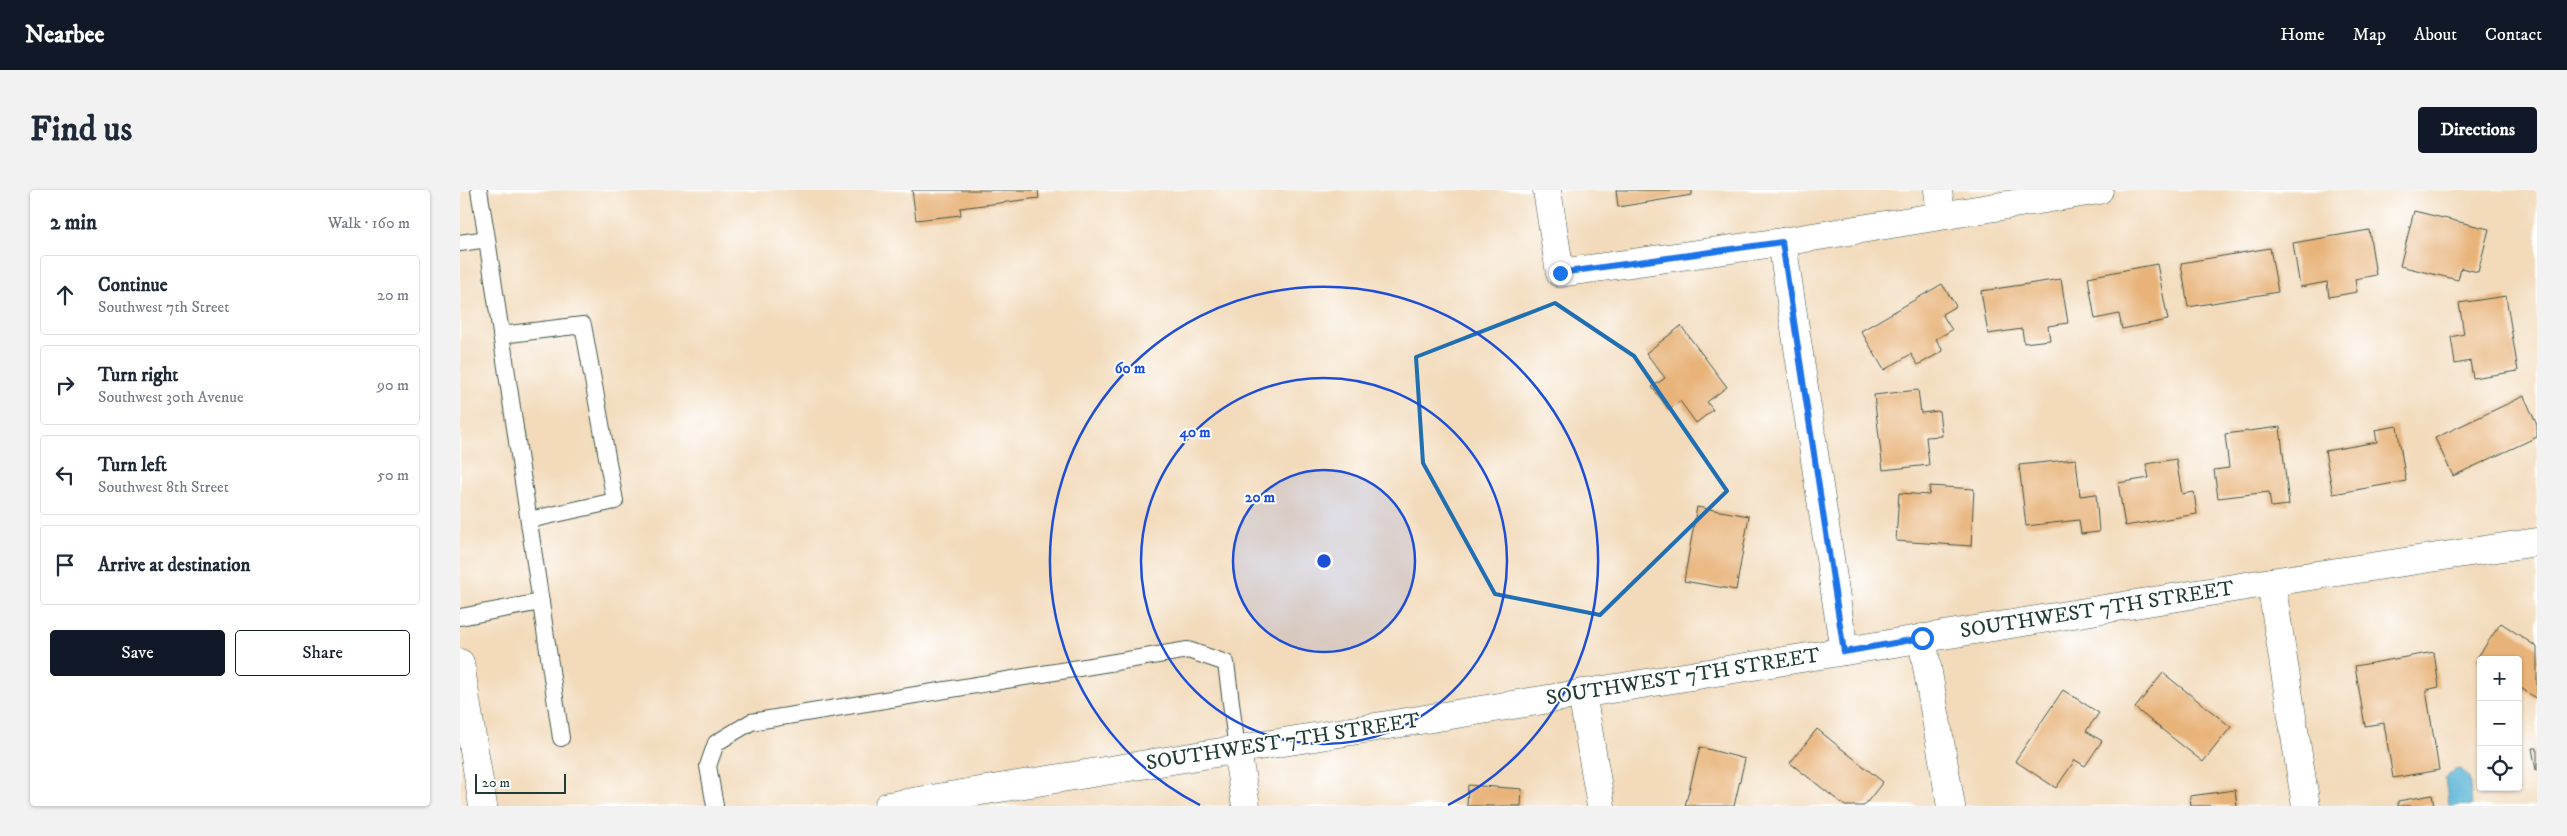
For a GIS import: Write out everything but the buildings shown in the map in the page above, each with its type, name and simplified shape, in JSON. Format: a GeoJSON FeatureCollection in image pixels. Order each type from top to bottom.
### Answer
{"type":"FeatureCollection","features":[{"type":"Feature","properties":{"kind":"street"},"geometry":{"type":"LineString","coordinates":[[1547,190],[1560,273],[1782,242],[1940,203],[2099,190]]}},
{"type":"Feature","properties":{"kind":"street"},"geometry":{"type":"LineString","coordinates":[[1782,242],[1844,652]]}},
{"type":"Feature","properties":{"kind":"street","name":"SOUTHWEST 7TH STREET"},"geometry":{"type":"LineString","coordinates":[[888,806],[2271,582],[2537,542]]}},
{"type":"Feature","properties":{"kind":"street"},"geometry":{"type":"LineString","coordinates":[[2271,582],[2306,806]]}},
{"type":"Feature","properties":{"kind":"street"},"geometry":{"type":"LineString","coordinates":[[1922,638],[1951,806]]}},
{"type":"Feature","properties":{"kind":"street"},"geometry":{"type":"LineString","coordinates":[[460,663],[482,806]]}},
{"type":"Feature","properties":{"kind":"street"},"geometry":{"type":"LineString","coordinates":[[1582,693],[1601,806]]}},
{"type":"Feature","properties":{"kind":"street"},"geometry":{"type":"LineString","coordinates":[[1237,750],[1246,806]]}},
{"type":"Feature","properties":{"kind":"lane"},"geometry":{"type":"LineString","coordinates":[[479,190],[561,738]]}},
{"type":"Feature","properties":{"kind":"lane"},"geometry":{"type":"LineString","coordinates":[[460,243],[487,239]]}},
{"type":"Feature","properties":{"kind":"lane"},"geometry":{"type":"LineString","coordinates":[[501,336],[583,325],[615,501],[529,520]]}},
{"type":"Feature","properties":{"kind":"lane"},"geometry":{"type":"LineString","coordinates":[[460,617],[541,602]]}},
{"type":"Feature","properties":{"kind":"lane"},"geometry":{"type":"LineString","coordinates":[[715,806],[708,766],[716,742],[752,722],[1188,650],[1226,663],[1237,750]]}},
{"type":"Feature","properties":{"kind":"highlighted area"},"geometry":{"type":"Polygon","coordinates":[[[1555,303],[1634,356],[1727,491],[1600,615],[1495,594],[1423,463],[1416,357],[1555,303]]]}},
{"type":"Feature","properties":{"kind":"water"},"geometry":{"type":"Polygon","coordinates":[[[2461,769],[2469,777],[2472,805],[2449,806],[2445,779],[2454,770],[2461,769]]]}},
{"type":"Feature","properties":{"kind":"route"},"geometry":{"type":"LineString","coordinates":[[1560,273],[1782,242],[1844,652],[1922,638]]}}]}
